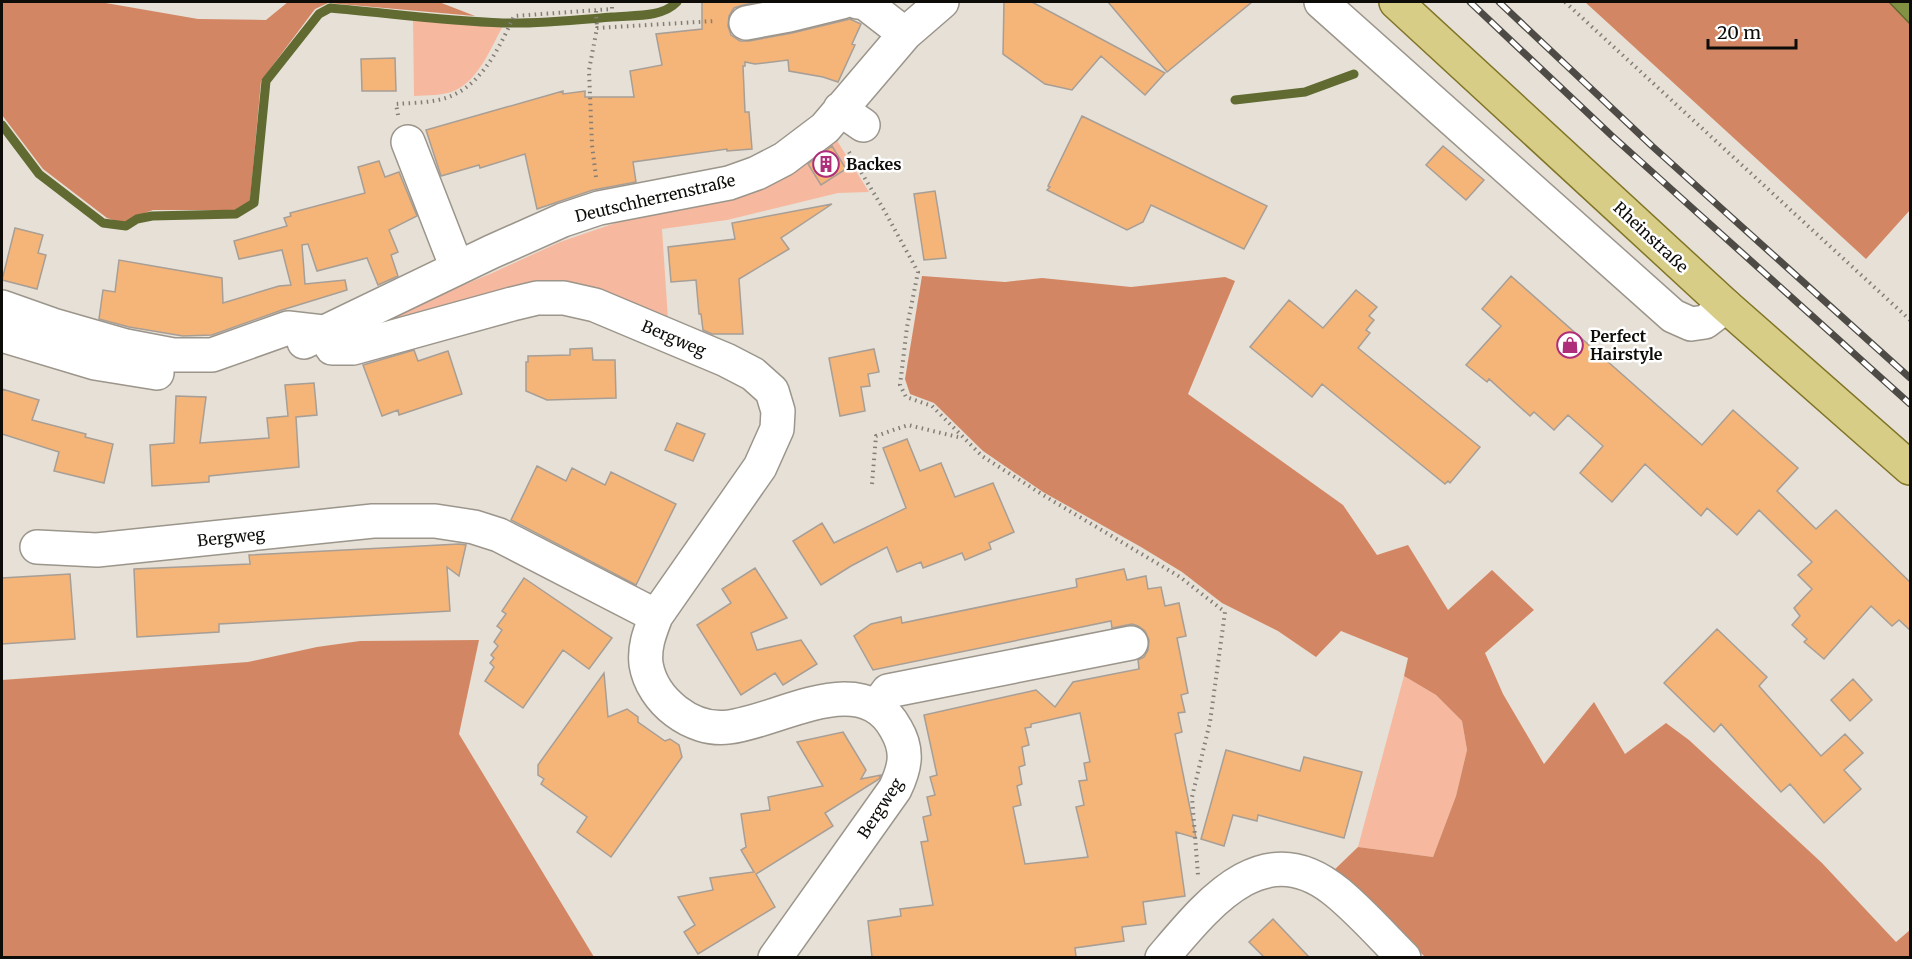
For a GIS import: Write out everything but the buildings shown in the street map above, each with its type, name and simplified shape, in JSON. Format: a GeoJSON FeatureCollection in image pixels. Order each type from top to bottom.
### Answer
{"type":"FeatureCollection","features":[{"type":"Feature","properties":{"kind":"main road","name":"Rheinstraße"},"geometry":{"type":"LineString","coordinates":[[1396,2],[1726,306],[1911,468]]}},
{"type":"Feature","properties":{"kind":"street"},"geometry":{"type":"LineString","coordinates":[[746,23],[842,2]]}},
{"type":"Feature","properties":{"kind":"street"},"geometry":{"type":"LineString","coordinates":[[857,2],[865,3],[905,34]]}},
{"type":"Feature","properties":{"kind":"street","name":"Deutschherrenstraße"},"geometry":{"type":"LineString","coordinates":[[2,335],[95,363],[165,375],[213,375],[267,360],[457,268],[563,220],[599,208],[729,183],[784,159],[825,128],[844,118],[905,34],[942,2]]}},
{"type":"Feature","properties":{"kind":"street"},"geometry":{"type":"LineString","coordinates":[[1322,2],[1673,316],[1691,324],[1705,322],[1726,306]]}},
{"type":"Feature","properties":{"kind":"street"},"geometry":{"type":"LineString","coordinates":[[403,129],[457,268]]}},
{"type":"Feature","properties":{"kind":"street","name":"Bergweg"},"geometry":{"type":"LineString","coordinates":[[323,332],[332,348],[352,348],[537,298],[564,298],[595,305],[726,360],[753,374],[772,391],[778,411],[777,429],[760,467],[656,616],[646,643],[646,664],[652,683],[667,704],[682,716],[705,725],[729,727],[828,700],[864,700],[891,719],[899,734],[904,752],[904,770],[895,789],[775,957]]}},
{"type":"Feature","properties":{"kind":"street"},"geometry":{"type":"LineString","coordinates":[[2,307],[115,343],[173,355],[212,355],[288,328],[323,332]]}},
{"type":"Feature","properties":{"kind":"street","name":"Bergweg"},"geometry":{"type":"LineString","coordinates":[[37,547],[97,550],[373,521],[435,521],[474,527],[499,535],[656,616]]}},
{"type":"Feature","properties":{"kind":"street"},"geometry":{"type":"LineString","coordinates":[[876,707],[888,691],[1131,643]]}},
{"type":"Feature","properties":{"kind":"street"},"geometry":{"type":"LineString","coordinates":[[1162,957],[1206,907],[1232,886],[1253,875],[1275,870],[1296,871],[1318,879],[1338,893],[1404,957]]}},
{"type":"Feature","properties":{"kind":"path"},"geometry":{"type":"LineString","coordinates":[[403,129],[396,104],[438,100],[458,94],[488,66],[514,16],[612,9],[612,2]]}},
{"type":"Feature","properties":{"kind":"path"},"geometry":{"type":"LineString","coordinates":[[1564,2],[1911,320]]}},
{"type":"Feature","properties":{"kind":"path"},"geometry":{"type":"LineString","coordinates":[[596,11],[597,28],[589,70],[592,145],[599,208]]}},
{"type":"Feature","properties":{"kind":"path"},"geometry":{"type":"LineString","coordinates":[[597,28],[711,21],[746,23]]}},
{"type":"Feature","properties":{"kind":"path"},"geometry":{"type":"LineString","coordinates":[[844,118],[884,210],[918,272],[907,327],[900,385],[906,397],[932,406],[982,456],[1042,495],[1180,577],[1226,612],[1210,722],[1192,797],[1199,893],[1206,907]]}},
{"type":"Feature","properties":{"kind":"path"},"geometry":{"type":"LineString","coordinates":[[872,484],[876,436],[908,425],[964,439]]}},
{"type":"Feature","properties":{"kind":"shaded area"},"geometry":{"type":"Polygon","coordinates":[[[2,2],[100,2],[198,19],[266,20],[288,2],[439,2],[475,16],[328,3],[315,9],[261,81],[250,201],[235,210],[153,210],[123,223],[107,218],[43,169],[2,115],[2,2]]]}},
{"type":"Feature","properties":{"kind":"shaded area"},"geometry":{"type":"Polygon","coordinates":[[[1585,2],[1889,2],[1910,24],[1910,210],[1866,259],[1585,2]]]}},
{"type":"Feature","properties":{"kind":"shaded area"},"geometry":{"type":"Polygon","coordinates":[[[1889,2],[1910,2],[1910,24],[1889,2]]]}},
{"type":"Feature","properties":{"kind":"shaded area"},"geometry":{"type":"Polygon","coordinates":[[[413,19],[503,26],[484,61],[464,85],[446,93],[414,96],[413,19]]]}},
{"type":"Feature","properties":{"kind":"shaded area"},"geometry":{"type":"Polygon","coordinates":[[[836,139],[869,192],[838,193],[727,220],[662,229],[668,319],[462,303],[351,331],[490,274],[560,242],[627,219],[683,210],[744,196],[777,180],[836,139]]]}},
{"type":"Feature","properties":{"kind":"shaded area"},"geometry":{"type":"Polygon","coordinates":[[[922,276],[1005,282],[1042,278],[1131,287],[1225,277],[1235,281],[1188,394],[1343,505],[1377,555],[1408,545],[1448,610],[1492,570],[1534,610],[1485,653],[1503,694],[1544,764],[1594,702],[1625,754],[1666,723],[1689,740],[1822,863],[1896,942],[1910,930],[1910,957],[1425,957],[1371,903],[1331,873],[1358,847],[1433,857],[1456,796],[1467,750],[1462,721],[1436,695],[1404,676],[1408,658],[1341,631],[1316,657],[1278,631],[1222,603],[1182,572],[1141,547],[1043,492],[983,451],[934,403],[910,394],[905,379],[922,276]]]}},
{"type":"Feature","properties":{"kind":"shaded area"},"geometry":{"type":"Polygon","coordinates":[[[479,640],[459,734],[594,957],[2,957],[2,680],[248,662],[317,647],[360,641],[479,640]]]}},
{"type":"Feature","properties":{"kind":"shaded area"},"geometry":{"type":"Polygon","coordinates":[[[1404,676],[1436,695],[1462,721],[1467,750],[1456,796],[1433,857],[1358,847],[1404,676]]]}},
{"type":"Feature","properties":{"kind":"waterway"},"geometry":{"type":"LineString","coordinates":[[2,125],[39,174],[103,223],[126,226],[137,219],[152,216],[236,214],[254,203],[266,81],[319,14],[330,8],[460,21],[517,23],[647,15],[663,11],[677,2]]}},
{"type":"Feature","properties":{"kind":"waterway"},"geometry":{"type":"LineString","coordinates":[[1235,100],[1305,92],[1354,74]]}},
{"type":"Feature","properties":{"kind":"railway"},"geometry":{"type":"LineString","coordinates":[[1470,2],[1611,135],[1910,404]]}},
{"type":"Feature","properties":{"kind":"railway"},"geometry":{"type":"LineString","coordinates":[[1499,2],[1652,146],[1910,378]]}},
{"type":"Feature","properties":{"kind":"place","name":"Backes"},"geometry":{"type":"Point","coordinates":[826,164]}},
{"type":"Feature","properties":{"kind":"place","name":"Perfect Hairstyle"},"geometry":{"type":"Point","coordinates":[1570,345]}}]}
